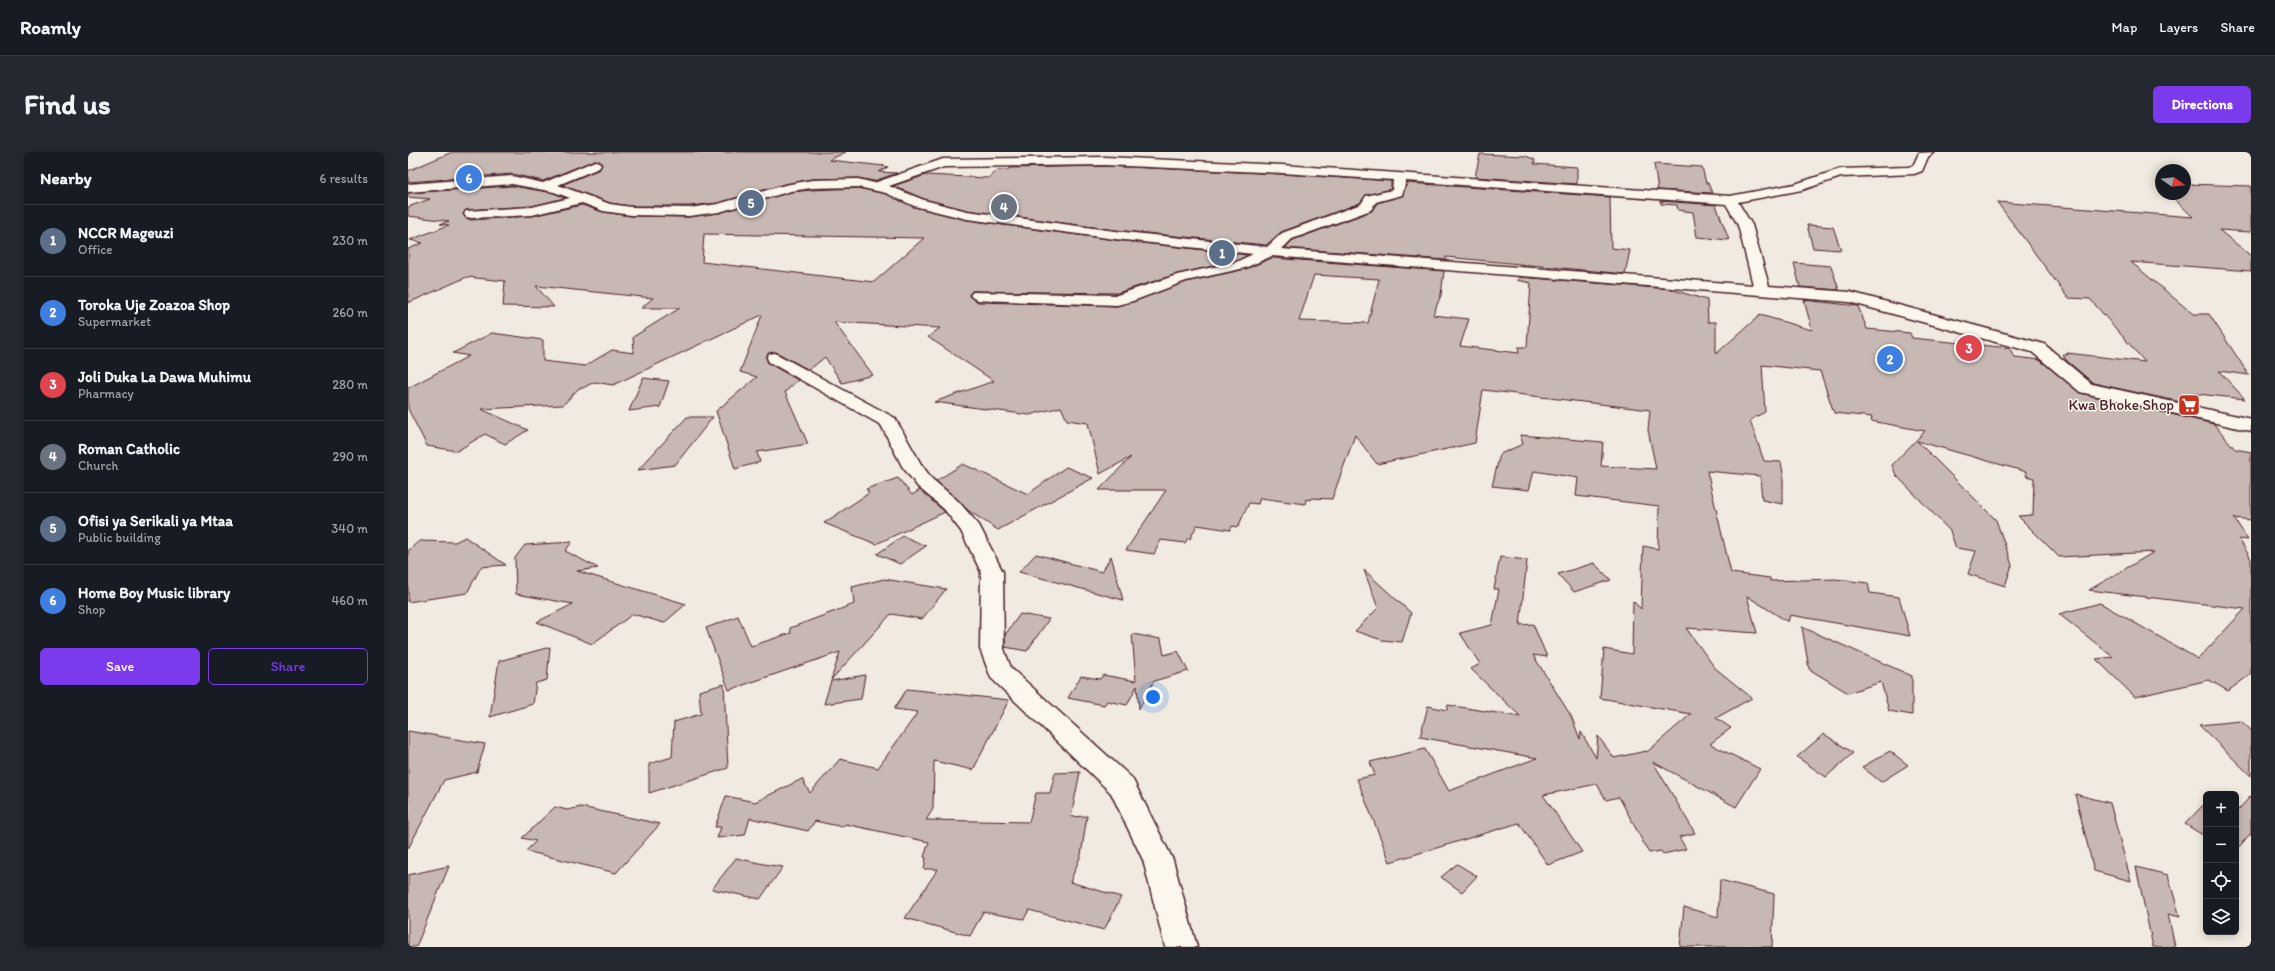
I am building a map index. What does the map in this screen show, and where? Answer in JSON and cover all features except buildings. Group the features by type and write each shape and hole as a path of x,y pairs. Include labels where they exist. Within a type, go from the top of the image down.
{"street":[{"path":"877,186 943,163 1055,166 1105,161 1400,177 1730,200 1798,187 1840,173 1910,171 1918,168 1923,155 1928,152"},
{"path":"1100,175 1105,161"},
{"path":"546,186 595,165"},
{"path":"978,295 1117,300 1139,295 1182,278 1240,265 1270,252 1287,236 1346,213 1362,209 1366,207 1371,199 1398,192 1400,177"},
{"path":"408,188 502,180 546,186 608,208 631,211 689,212 720,208 790,188 812,184 858,183 877,186 919,203 967,215 1115,235 1270,252 1850,297 2038,348 2086,388 2151,404 2251,425"},
{"path":"471,214 532,211 582,199"},
{"path":"1730,200 1745,225 1762,289"},
{"path":"775,358 888,422 912,466 925,483 951,505 971,530 992,572 992,649 1000,672 1063,734 1122,786 1158,860 1181,947"}],"place":[{"name":"Home Boy Music library","path":"469,178"},
{"name":"Ofisi ya Serikali ya Mtaa","path":"751,203"},
{"name":"Roman Catholic","path":"1004,207"},
{"name":"NCCR Mageuzi","path":"1222,253"},
{"name":"Joli Duka La Dawa Muhimu","path":"1969,348"},
{"name":"Toroka Uje Zoazoa Shop","path":"1890,359"},
{"name":"Kwa Bhoke Shop","path":"2189,405"}]}
